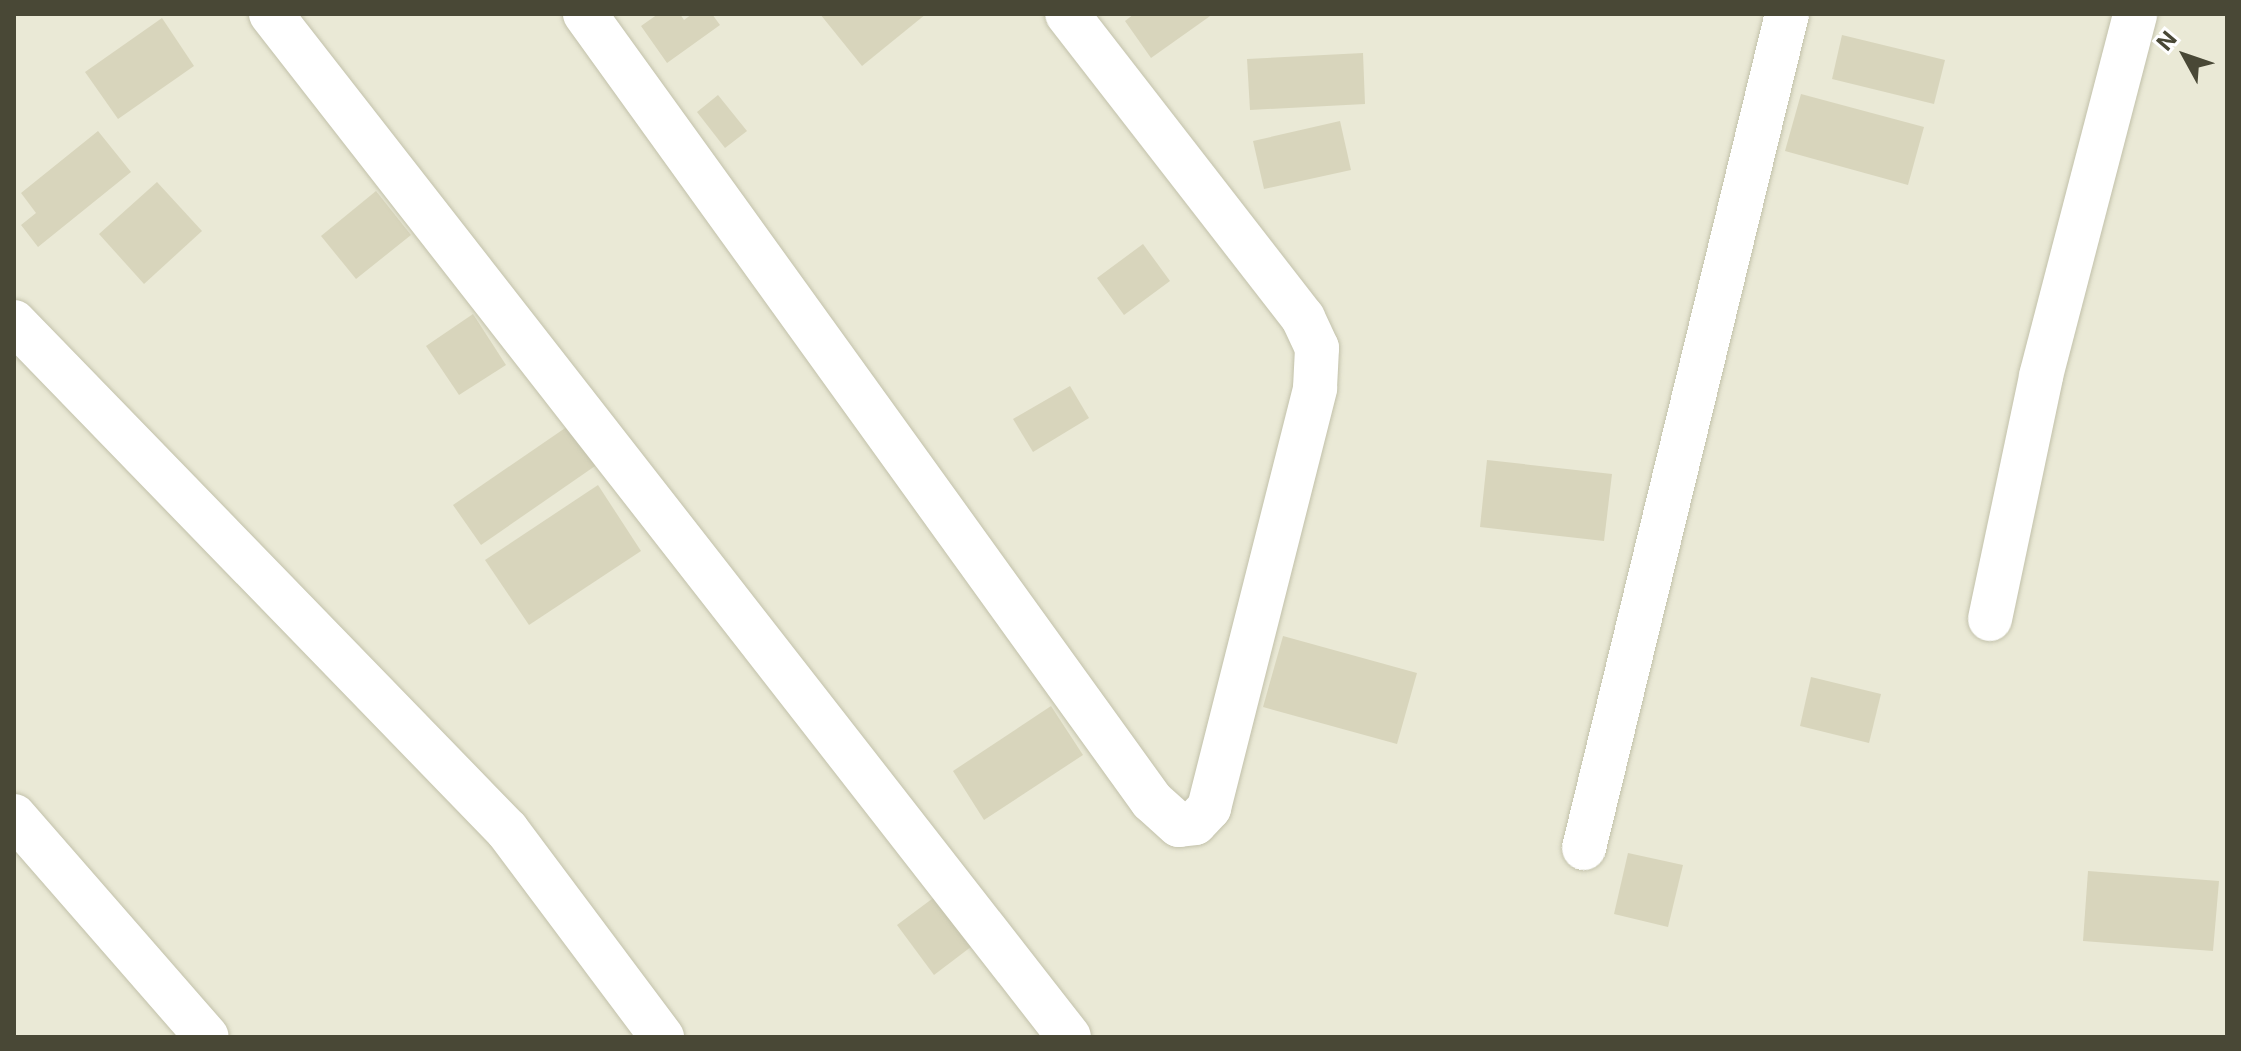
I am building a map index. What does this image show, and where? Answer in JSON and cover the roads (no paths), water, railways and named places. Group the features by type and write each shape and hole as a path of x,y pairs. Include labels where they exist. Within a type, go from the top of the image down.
{"street":[{"path":"271,14 1069,1037"},
{"path":"585,14 1152,801 1179,825 1195,823 1209,808 1315,388 1317,348 1303,318 1067,14"},
{"path":"1584,848 1787,14"},
{"path":"1990,619 2041,376 2135,14"},
{"path":"14,322 507,830 662,1037"},
{"path":"14,816 207,1037"}]}
